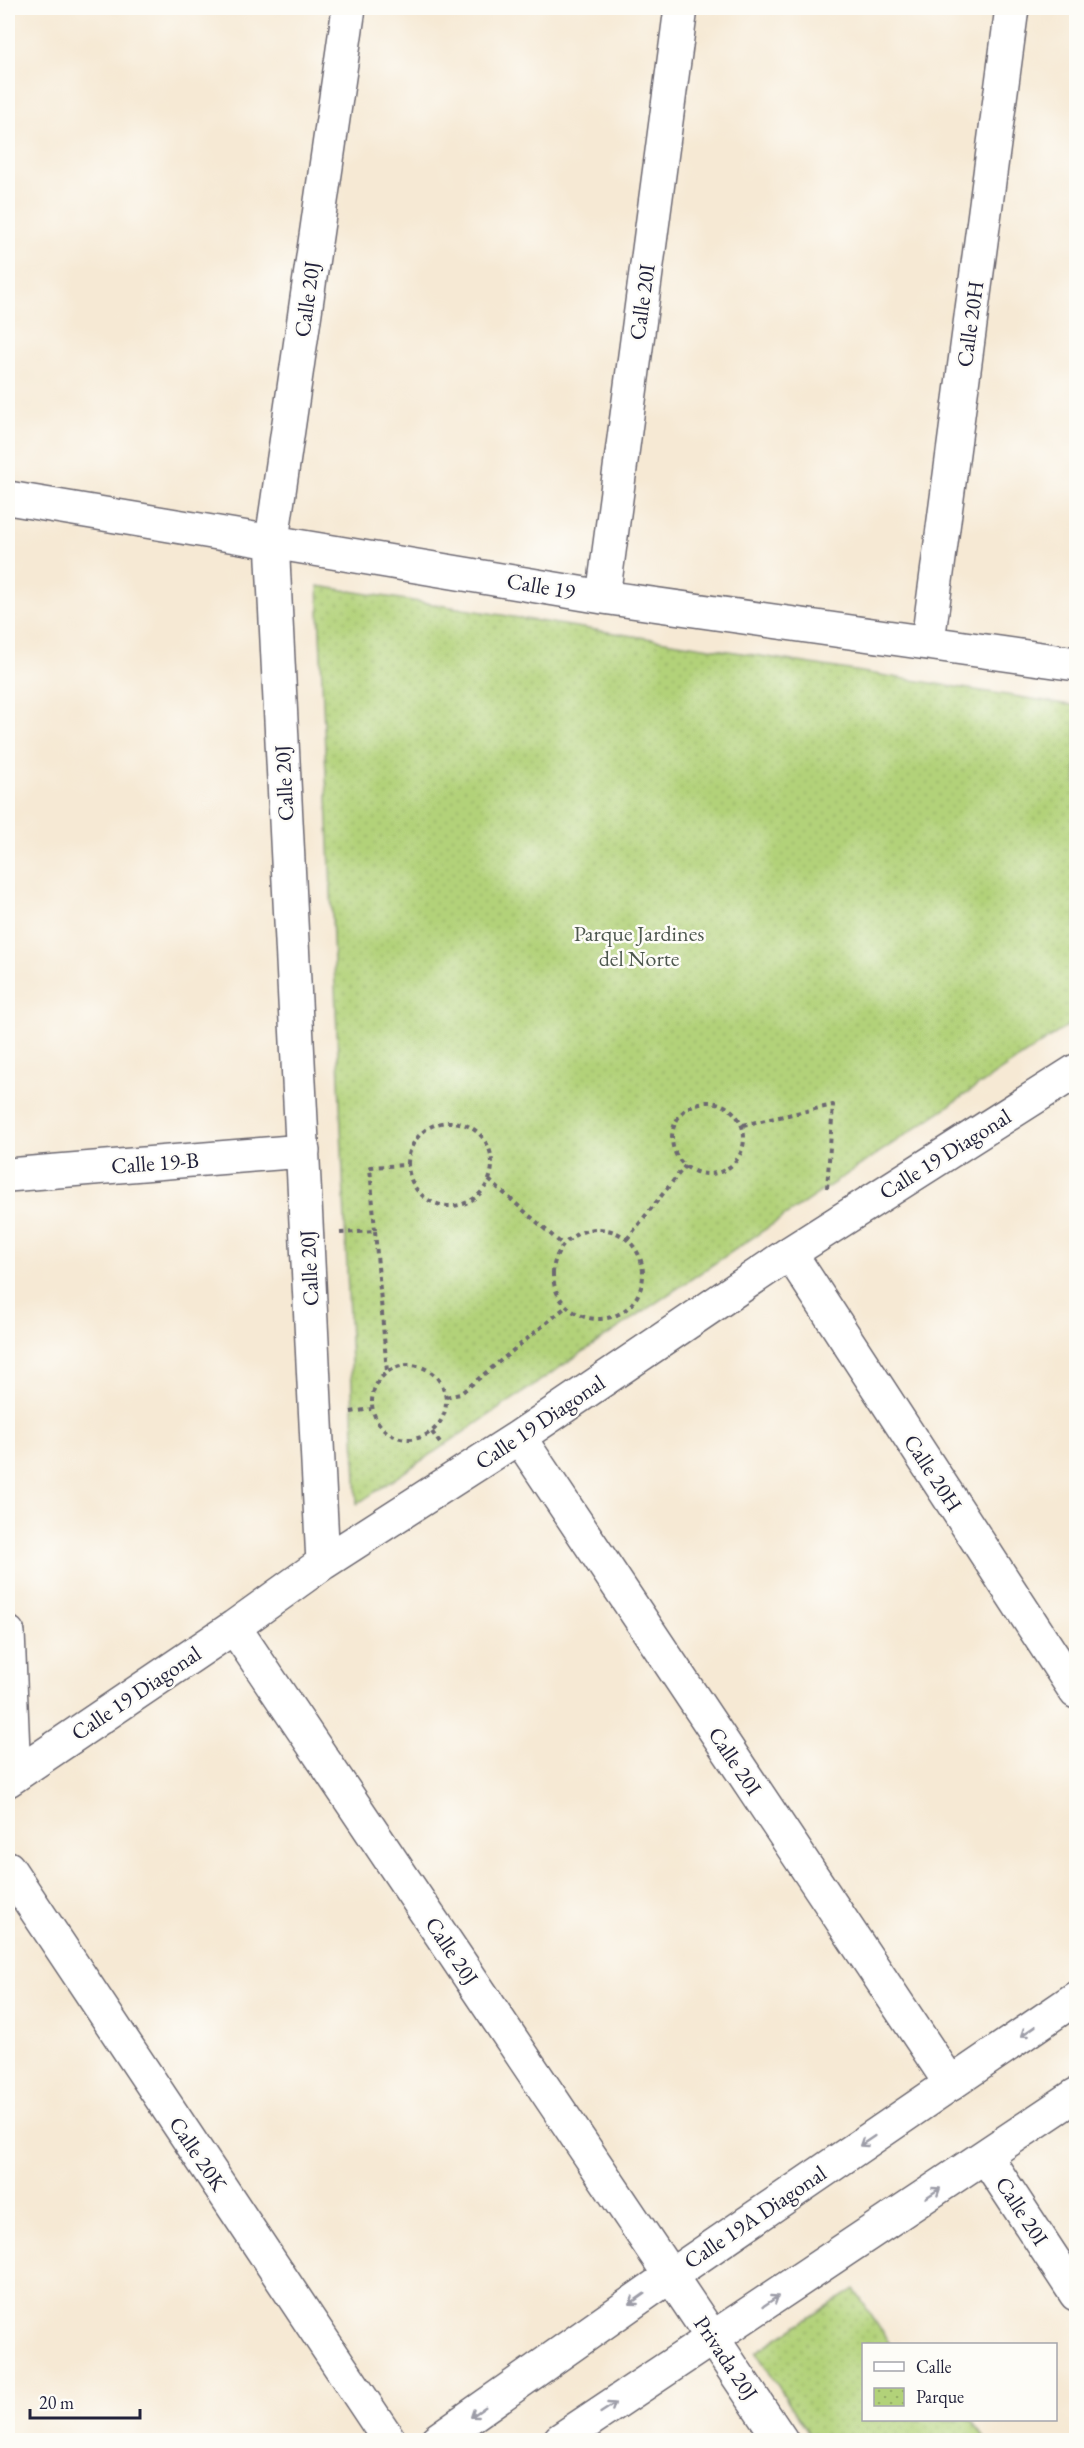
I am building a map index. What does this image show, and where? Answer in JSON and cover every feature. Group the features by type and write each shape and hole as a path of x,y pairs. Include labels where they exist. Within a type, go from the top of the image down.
{"street":[{"name":"Calle 20J","path":"323,1563 272,540 349,8"},
{"name":"Calle 20I","path":"603,597 681,8"},
{"name":"Calle 20H","path":"928,641 1012,8"},
{"name":"Calle 19","path":"8,498 272,540 603,597 928,641 1077,664"},
{"name":"Calle 19 Diagonal","path":"11,1778 234,1627 323,1563 519,1437 790,1253 1072,1083"},
{"name":"Calle 19-B","path":"8,1174 303,1151"},
{"name":"Calle 20H","path":"790,1253 1077,1692"},
{"name":"Calle 20I","path":"519,1437 951,2084"},
{"name":"Calle 20J","path":"234,1627 670,2276"},
{"path":"8,1633 11,1778"},
{"name":"Calle 20K","path":"8,1868 389,2440"},
{"name":"Calle 19A Diagonal","path":"437,2440 670,2276 1077,1998"},
{"path":"560,2440 1077,2096"},
{"name":"Calle 20I","path":"986,2157 1077,2294"},
{"name":"Privada 20J","path":"670,2276 781,2440"}],"path":[{"path":"703,1101 727,1106 742,1125 743,1149 729,1168 707,1174 695,1172 685,1166 672,1146 671,1134 678,1117 691,1105 703,1101"},
{"path":"742,1125 833,1105 824,1231"},
{"path":"438,1124 464,1125 484,1140 490,1152 492,1166 489,1180 482,1193 457,1206 443,1206 429,1201 418,1192 411,1179 408,1165 410,1151 426,1130 438,1124"},
{"path":"387,1372 370,1167 408,1165"},
{"path":"627,1239 685,1166"},
{"path":"489,1180 563,1245"},
{"path":"601,1228 627,1239 636,1250 642,1263 643,1278 630,1306 617,1315 602,1319 586,1318 567,1306 554,1287 553,1271 556,1257 563,1245 573,1235 601,1228"},
{"path":"307,1235 375,1231"},
{"path":"446,1397 460,1394 567,1306"},
{"path":"402,1365 426,1369 442,1385 446,1397 441,1422 432,1432 409,1440 395,1438 384,1431 376,1421 371,1409 375,1386 387,1372 402,1365"}],"green space":[{"name":"Parque Jardines del Norte","path":"318,586 1076,706 1076,1020 357,1504"},
{"path":"854,2289 889,2343 862,2343 862,2421 973,2421 986,2440 813,2440 756,2352"}]}
